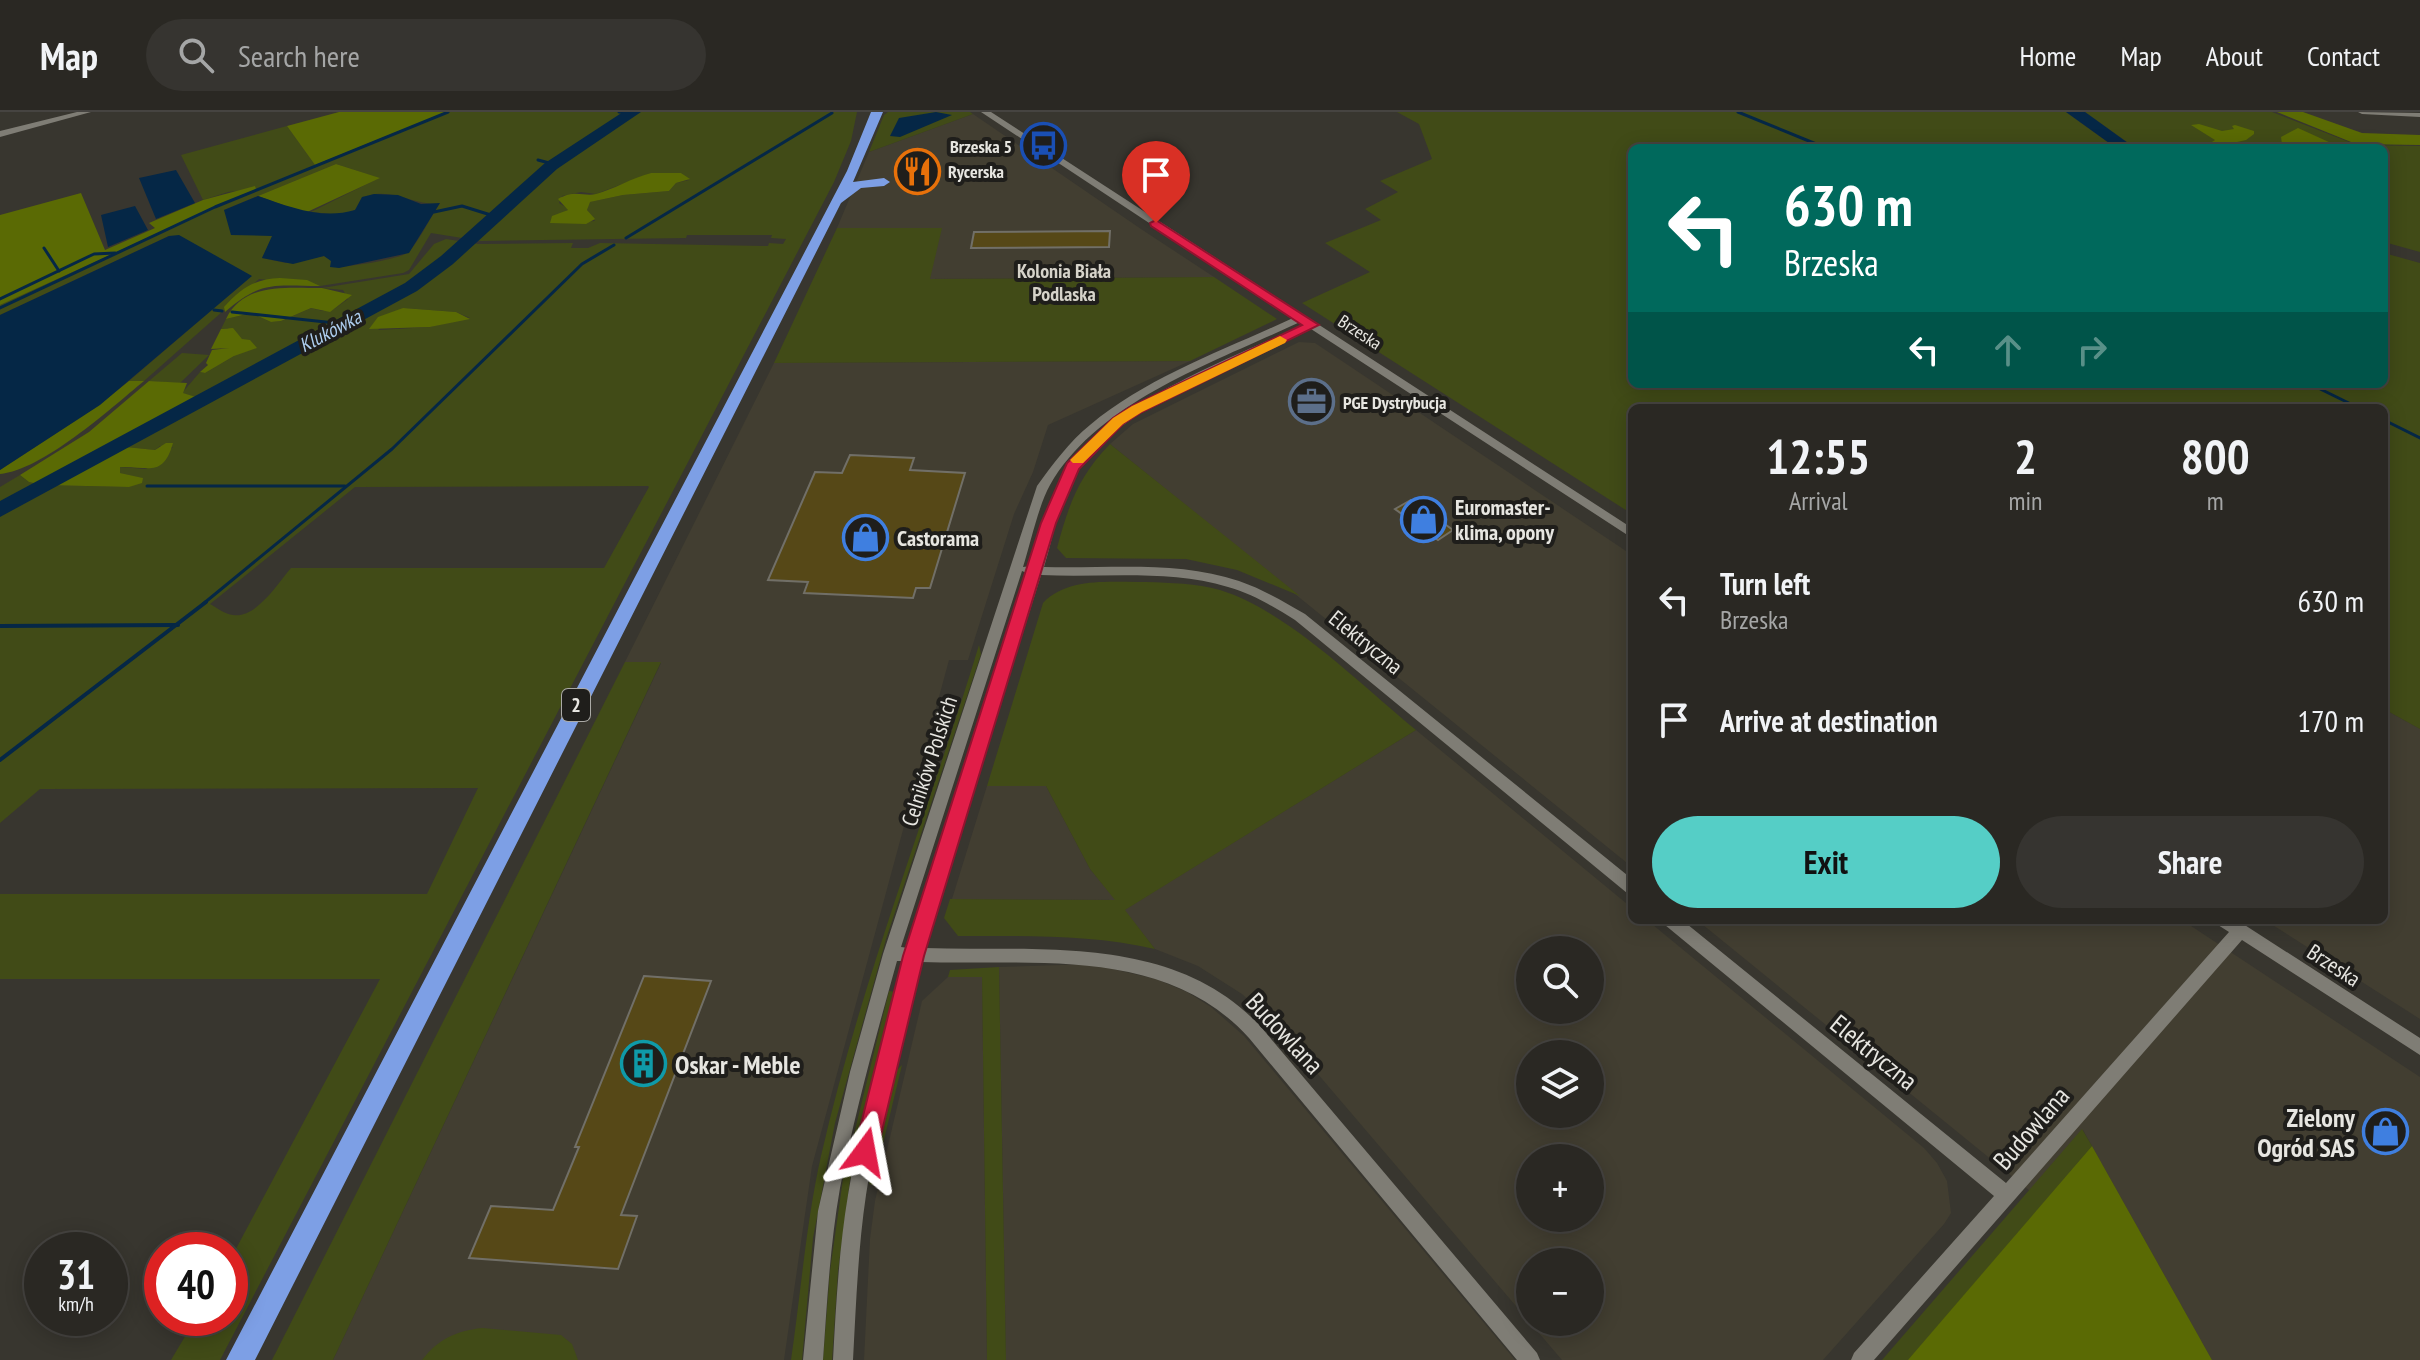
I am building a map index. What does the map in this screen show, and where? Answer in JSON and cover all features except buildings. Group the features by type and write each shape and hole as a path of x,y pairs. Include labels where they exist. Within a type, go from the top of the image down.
{"highway":[{"name":"2","path":"240,1360 842,187 856,146 861,112"},
{"name":"2","path":"842,187 853,171 877,112"},
{"path":"834,203 852,186 884,182"}],"street":[{"path":"0,134 87,112"},
{"name":"Brzeska","path":"985,112 1628,531"},
{"path":"2362,112 2420,115"},
{"name":"Celników Polskich","path":"813,1360 821,1261 836,1167 891,954 1043,486 1073,443 1113,418 1178,389 1306,322"},
{"name":"Celników Polskich","path":"843,1360 847,1287 858,1193 914,956 1049,523 1072,467 1113,418"},
{"name":"Elektryczna","path":"1014,569 1182,572 1239,584 1266,595 1300,617 1628,885"},
{"name":"Elektryczna","path":"1676,924 2007,1195"},
{"name":"Brzeska","path":"2230,924 2420,1047"},
{"name":"Budowlana","path":"1861,1360 2240,931"},
{"name":"Budowlana","path":"891,954 1096,957 1141,965 1191,984 1216,999 1242,1019 1277,1059 1530,1360"}],"shaded area":[{"path":"973,114 1214,277 929,279 941,228 837,228 869,152"},
{"path":"1299,342 1315,343 1628,552 1628,864 1110,444 1133,424"},
{"path":"1190,361 1048,425 1033,472 1014,514 968,660 949,660 812,1166 784,1360 333,1360 661,663 625,662 774,363"},
{"path":"2388,711 2420,729 2420,1019 2271,924 2388,924"},
{"path":"1416,730 1628,905 1628,924 1652,924 1924,1148 1947,1181 1951,1213 1823,1360 1562,1360 1542,1336 1604,1336 1604,1248 1516,1248 1516,1306 1276,1025 1242,994 1198,966 1155,949 1124,910"},
{"path":"987,786 1046,786 1090,869 1116,900 952,899"},
{"path":"1702,924 2188,924 2420,1077 2420,1360 2212,1360 2083,1130 2030,1191"},
{"path":"1091,964 1156,979 1187,992 1211,1007 1244,1036 1515,1360 1006,1360 999,967"},
{"path":"982,976 987,1360 864,1360 875,1201 922,1001 948,977"}],"green space":[{"path":"339,112 446,112 315,165 287,126"},
{"path":"446,112 857,112 851,141 834,182 248,1306 248,1232 245,1232 380,979 0,979 0,894 427,894 478,788 40,789 0,823 0,487 20,475 29,482 42,485 129,487 142,478 119,473 120,467 146,469 173,447 160,446 155,450 114,446 191,405 198,398 182,393 200,372 205,373 234,356 242,339 228,328 221,329 226,319 251,313 271,322 311,308 323,311 334,309 348,299 343,290 322,288 409,274 434,244 446,239 478,244 573,243 571,248 588,248 600,243 768,246 769,243 783,244 786,239 771,238 772,235 687,235 686,238 481,241 431,233 409,270 403,273 320,286 259,279 144,381 129,381 251,276 169,236 0,315 0,305 256,189 228,192 203,200 181,155 287,126 315,165","holes":["336,164 379,178 311,212 351,212 369,196 376,194 439,204 411,250 382,261 338,267 331,267 332,261 324,256 286,263 262,258 273,236 258,234 224,210","651,173 681,173 689,180 676,183 669,191 589,202 587,210 595,221 560,223 563,213 569,209 559,203 562,196 581,192 596,194","403,308 456,312 470,318 430,327 378,330","648,486 649,487 604,568 291,568 266,599 242,615 224,612 210,604 355,487"]},
{"path":"888,112 970,112 973,114 869,152"},
{"path":"1397,112 2066,112 2110,144 1628,144 1628,388 2388,388 2388,254 2420,263 2420,729 2388,711 2388,404 1628,404 1628,511 1302,303 1370,272 1325,243 1381,220 1365,209 1398,192 1380,181 1432,159 1419,124"},
{"path":"2085,112 2272,112 2354,144 2129,144"},
{"path":"2277,112 2303,112 2362,133 2420,135 2420,145 2356,144"},
{"path":"2199,124 2222,131 2234,129 2232,126 2235,125 2254,131 2254,134 2246,140 2216,144 2212,142 2215,140 2191,125"},
{"path":"2298,128 2333,144 2282,144 2281,137"},
{"path":"2388,145 2420,146 2420,252 2388,243"},
{"path":"336,164 380,178 305,213 258,196"},
{"path":"651,173 681,173 690,179 676,183 669,191 590,202 587,210 595,219 586,224 550,223 552,216 568,210 558,199 569,194 596,194"},
{"path":"255,186 256,189 0,305 0,215 81,193 105,250 155,228 149,223 203,200"},
{"path":"837,228 942,228 930,279 1214,277 1277,319 1190,361 774,363"},
{"path":"280,278 307,280 320,286 269,287 249,294 225,312 224,307 249,286"},
{"path":"281,288 322,288 352,295 330,312 311,308 271,322 251,313 226,319 234,307 255,293"},
{"path":"403,308 456,312 470,319 430,327 369,329 378,317"},
{"path":"233,328 242,339 250,340 257,348 234,356 205,373 200,372 208,365 206,363 212,350 229,348 211,349 221,329"},
{"path":"182,353 209,355 180,383 149,381"},
{"path":"129,381 144,381 55,450 36,462 0,474 0,470 99,405"},
{"path":"149,381 187,383 183,393 199,398 116,446 155,450 166,443 173,443 165,461 159,466 120,467 120,473 143,478 142,483 129,487 42,485 29,482 20,475 89,432"},
{"path":"1110,444 1300,596 1237,570 1186,559 1066,558 1057,548 1071,504 1082,480"},
{"path":"1146,582 1220,590 1272,614 1323,651 1416,730 1125,910 1155,949 1082,938 958,936 944,918 950,899 1115,900 1090,869 1046,786 987,786 1043,603 1053,594 1078,585"},
{"path":"979,645 981,654 886,939 835,1123 813,1238 802,1360 791,1360 811,1207 837,1091 875,962"},
{"path":"625,662 661,662 333,1360 272,1360"},
{"path":"999,967 1006,1360 987,1360 982,977 948,977 950,970"},
{"path":"889,991 896,992 850,1180 838,1271 832,1360 823,1360 830,1271 843,1179"},
{"path":"902,1065 873,1185 869,1184 894,1073"},
{"path":"2082,1129 2092,1146 1909,1360 1882,1360"},
{"path":"2092,1146 2212,1360 1908,1360"},
{"path":"482,1328 561,1335 572,1344 578,1360 422,1360 448,1337"},
{"path":"185,1336 233,1336 220,1360 171,1360"}],"water":[{"path":"936,112 952,115 900,137 890,136 899,118"},
{"path":"2066,112 2085,112 2129,144 2110,144"},
{"path":"176,170 195,203 156,219 139,178"},
{"path":"398,195 421,204 440,203 409,253 339,268 330,267 331,261 324,256 293,264 262,258 272,236 231,235 224,210 258,196 306,211 343,213 355,210 362,197"},
{"path":"135,206 148,230 108,247 101,215"},
{"path":"179,235 252,276 100,405 0,470 0,315 169,236"}],"waterway":[{"path":"0,308 215,207 448,112"},
{"name":"Klukówka","path":"619,112 631,113"},
{"name":"Klukówka","path":"0,510 411,287 447,260 551,166 633,112"},
{"path":"1738,112 1816,144"},
{"path":"626,238 832,113"},
{"path":"538,160 553,164"},
{"path":"434,212 462,206 494,216"},
{"path":"203,604 392,449 582,264 614,245"},
{"path":"44,248 59,271"},
{"path":"59,271 94,254 115,253"},
{"path":"0,299 59,271"},
{"path":"214,310 222,311"},
{"path":"232,312 344,324"},
{"path":"2318,388 2351,404"},
{"path":"2388,422 2420,438"},
{"path":"147,486 345,486"},
{"path":"176,625 206,602"},
{"path":"0,626 176,625"},
{"path":"0,760 176,625"}],"slow traffic":[{"path":"1078,460 1118,421 1137,409 1280,340"}],"place":[{"name":"Brzeska 5","path":"1043,146"},
{"name":"Rycerska","path":"917,171"},
{"name":"PGE Dystrybucja","path":"1312,402"},
{"name":"Euromaster- klima, opony","path":"1424,520"},
{"name":"Castorama","path":"866,538"},
{"name":"Oskar - Meble","path":"644,1064"},
{"name":"Zielony Ogród SAS","path":"2386,1132"}],"district":[{"name":"Kolonia Biała Podlaska","path":"1064,282"}],"route":[{"path":"865,1152 914,956 1049,523 1072,467 1083,452 1118,421 1137,409 1312,325 1156,223"}]}
